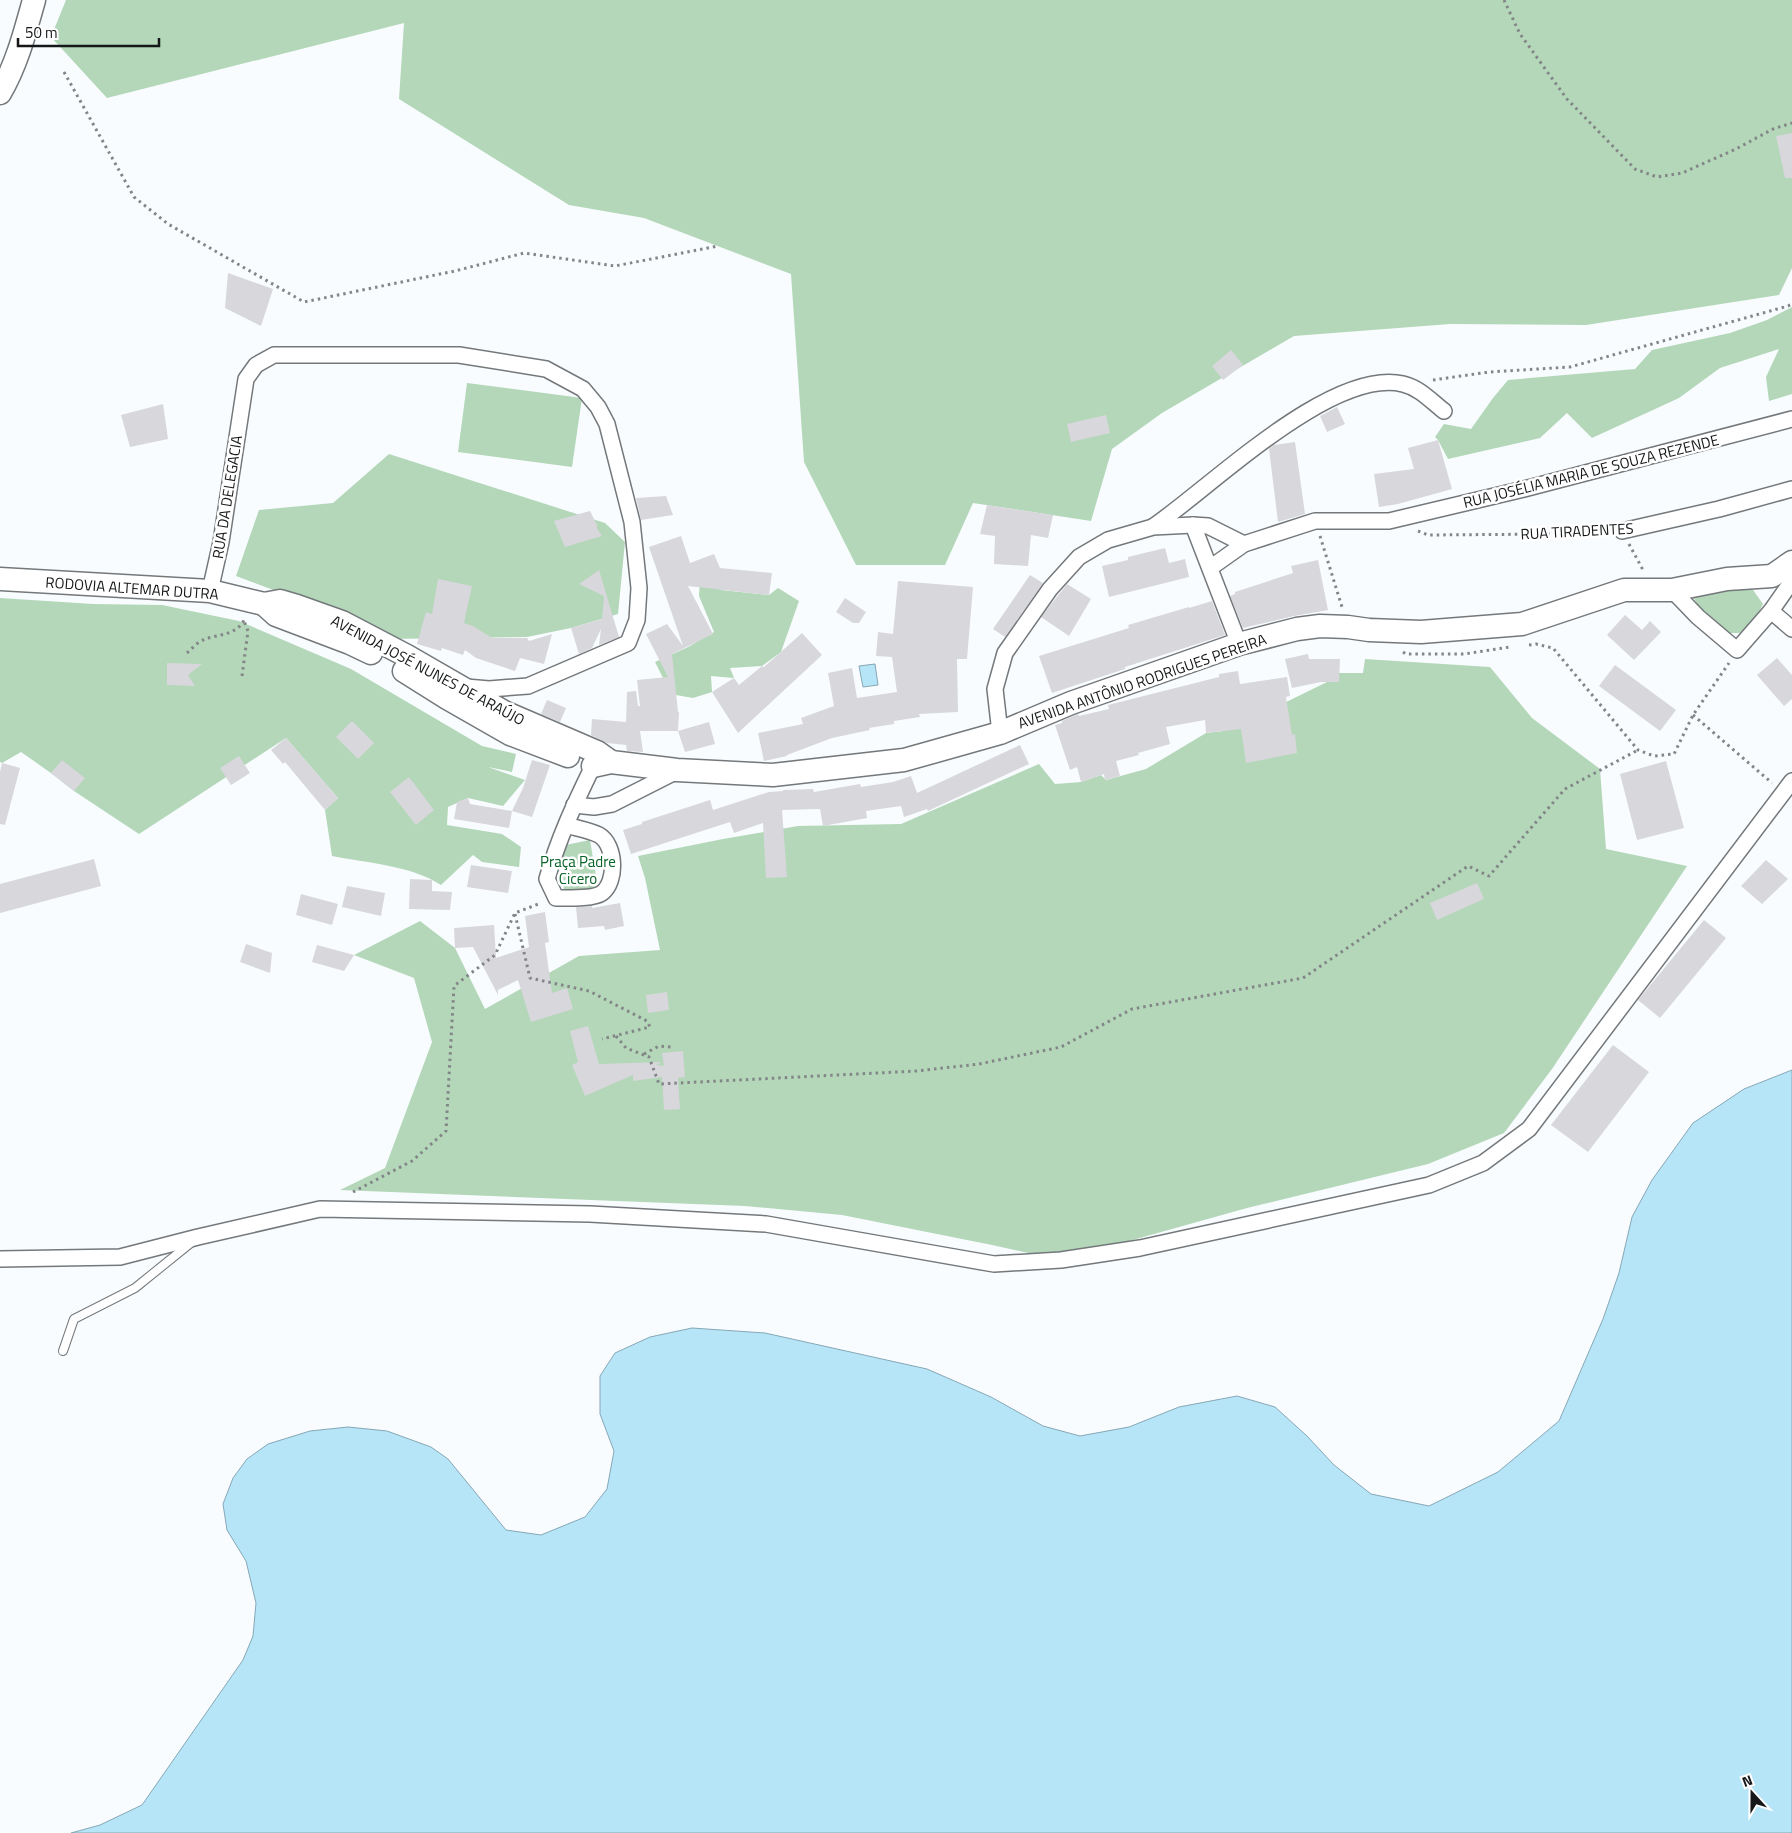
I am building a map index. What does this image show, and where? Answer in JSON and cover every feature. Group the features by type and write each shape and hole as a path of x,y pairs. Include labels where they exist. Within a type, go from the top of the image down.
{"street":[{"path":"0,93 21,46 34,0"},
{"name":"RUA DA DELEGACIA","path":"210,590 222,542 246,379 256,365 274,355 459,355 546,369 583,389 598,407 606,424 632,522 639,588 637,620 628,643 528,686 489,689 460,686"},
{"path":"1153,527 1276,431 1309,410 1357,388 1389,382 1404,384 1417,389 1444,411"},
{"name":"RUA JOSÉLIA MARIA DE SOUZA REZENDE","path":"1210,568 1244,544 1315,521 1389,521 1524,490 1792,419"},
{"name":"RUA TIRADENTES","path":"1622,531 1719,509 1792,489"},
{"path":"1193,525 1239,644"},
{"path":"1000,733 996,689 1005,653 1050,589 1079,557 1108,540 1153,527 1208,526 1244,544"},
{"path":"1672,590 1698,617 1737,650 1770,611 1782,579 1792,562"},
{"name":"RODOVIA ALTEMAR DUTRA","path":"0,579 210,590 253,608"},
{"name":"AVENIDA ANTÔNIO RODRIGUES PEREIRA","path":"600,760 677,770 773,775 904,760 1000,733 1071,703 1239,644 1297,629 1320,626 1348,626 1369,630 1421,632 1522,624 1624,590 1672,590 1727,579 1782,579"},
{"name":"AVENIDA JOSÉ NUNES DE ARAÚJO","path":"253,608 280,601 334,619 407,656 504,712 600,760"},
{"name":"AVENIDA JOSÉ NUNES DE ARAÚJO","path":"253,608 334,637 381,658 510,734 600,760"},
{"path":"1770,611 1792,629"},
{"path":"566,825 600,835 608,844 613,854 611,878 603,892 596,896 556,898 547,879 556,847 574,805 600,760"},
{"path":"574,805 594,807 612,804 677,770"},
{"path":"0,1259 120,1257 320,1209 590,1214 766,1224 994,1264 1061,1260 1140,1248 1429,1185 1483,1163 1529,1129 1788,786"}],"lane":[{"path":"63,1351 74,1318 135,1288 198,1237"}],"path":[{"path":"1504,0 1520,34 1567,100 1635,169 1657,177 1682,173 1736,149 1773,129 1792,123"},
{"path":"64,72 134,197 168,224 304,302 455,271 524,253 615,266 718,246"},
{"path":"1404,384 1489,372 1570,367 1792,304"},
{"path":"1315,521 1348,626"},
{"name":"RUA TIRADENTES","path":"1389,521 1428,535 1560,534 1622,531"},
{"path":"1622,531 1646,574"},
{"path":"187,653 201,641 228,634 242,624 253,608"},
{"path":"242,676 253,608"},
{"path":"1527,645 1536,644 1553,648 1638,750 1654,756 1674,754 1693,715 1737,650"},
{"path":"1399,650 1406,654 1464,654 1518,646"},
{"path":"1693,715 1788,786"},
{"path":"616,1036 626,1048 650,1056 659,1084 917,1071 978,1064 1061,1047 1132,1009 1303,978 1468,866 1489,876 1564,788 1638,750"},
{"path":"320,1209 412,1161 446,1131 454,986 495,955 515,913 556,898"},
{"path":"515,913 530,978 589,991 647,1021 650,1027 602,1039"},
{"path":"643,1054 659,1046 671,1047"}],"green space":[{"path":"66,0 1792,0 1792,268 1779,295 1586,325 1450,324 1294,336 1162,413 1112,449 1091,521 973,503 945,565 856,565 804,462 791,274 644,218 569,205 399,99 404,23 107,98 51,37"},
{"path":"1792,307 1792,394 1769,401 1766,377 1779,349 1720,368 1679,398 1592,438 1567,413 1540,438 1448,459 1435,437 1444,424 1471,429 1508,380 1635,369 1652,350 1730,333 1767,320"},
{"path":"467,383 582,398 572,467 458,452"},
{"path":"389,454 605,523 625,542 618,614 571,628 527,637 389,639 236,576 259,510 333,503"},
{"path":"721,571 721,590 769,595 778,588 799,601 781,652 762,666 730,668 734,678 711,676 712,692 693,698 676,695 663,678 655,662 688,647 714,632 699,596 700,579"},
{"path":"1748,583 1763,604 1752,625 1739,633 1729,633 1700,609 1692,595"},
{"path":"0,598 93,604 162,605 239,621 351,669 482,746 516,754 512,772 488,767 525,780 503,806 468,798 448,807 447,825 502,834 521,847 519,867 482,862 473,855 441,885 429,878 402,869 332,856 325,810 338,798 286,738 139,834 74,791 21,752 2,763 0,762"},
{"path":"1365,659 1490,667 1532,718 1600,769 1606,849 1687,866 1552,1069 1504,1133 1428,1164 1247,1208 1061,1260 842,1215 745,1206 340,1190 385,1168 432,1042 414,978 354,955 420,921 455,948 485,1009 579,956 660,950 645,878 638,856 798,826 901,824 1039,764 1055,784 1081,782 1101,775 1106,780 1146,769 1206,733 1223,731 1327,682 1339,682 1339,673 1363,673"},
{"name":"Praça Padre Cicero","path":"590,840 598,888 564,893 561,846"}],"water":[{"path":"875,664 878,685 863,687 859,666"},
{"path":"1792,1070 1792,1833 71,1833 100,1825 142,1805 243,1660 253,1636 256,1603 246,1561 227,1530 223,1504 233,1478 247,1459 268,1444 310,1431 348,1427 387,1431 431,1447 448,1459 506,1530 541,1535 585,1517 607,1489 614,1451 600,1414 600,1376 615,1353 650,1337 692,1328 765,1333 927,1369 991,1397 1043,1426 1080,1436 1129,1427 1179,1407 1237,1396 1275,1407 1307,1436 1334,1465 1371,1494 1429,1506 1498,1472 1559,1421 1603,1319 1619,1273 1632,1217 1652,1180 1693,1123 1744,1089"}],"building":[{"path":"1792,133 1792,178 1785,178 1776,136"},
{"path":"228,273 273,289 261,326 225,308"},
{"path":"1231,350 1243,365 1223,380 1212,366"},
{"path":"163,404 168,439 130,447 121,415"},
{"path":"1337,407 1345,424 1327,432 1320,416"},
{"path":"1106,415 1110,433 1071,442 1067,424"},
{"path":"1438,440 1452,489 1398,504 1379,507 1374,474 1414,469 1408,448"},
{"path":"1295,442 1305,514 1278,522 1269,449 1274,445"},
{"path":"666,496 673,515 641,520 636,498"},
{"path":"987,505 1053,515 1048,538 1031,535 1028,566 994,564 995,536 980,534"},
{"path":"590,511 598,527 596,527 602,536 565,547 554,521"},
{"path":"681,536 690,563 714,554 720,568 772,573 769,595 688,586 713,634 672,654 679,712 678,731 640,731 643,752 627,751 626,745 607,743 591,735 592,719 626,722 627,692 636,691 638,706 640,706 637,680 668,677 646,634 667,624 683,646 649,547"},
{"path":"1165,548 1169,563 1185,559 1189,577 1109,597 1102,566 1128,560 1128,557"},
{"path":"1318,560 1328,610 1243,628 1230,596 1235,594 1235,592 1293,573 1291,566"},
{"path":"599,570 619,637 599,645 601,629 592,648 579,654 571,628 602,619 604,596 579,584"},
{"path":"1030,575 1043,583 1005,637 993,629"},
{"path":"438,579 472,586 464,623 473,626 492,638 527,638 529,641 552,634 544,664 520,658 515,671 476,658 465,650 463,655 442,648 441,651 417,644 426,612 432,614"},
{"path":"898,581 973,587 967,659 957,659 958,712 919,714 920,717 894,721 894,724 869,728 870,730 832,738 787,756 764,761 758,733 803,724 801,718 834,706 828,673 852,668 857,698 897,692 892,657 876,656 878,632 893,634"},
{"path":"1067,584 1091,599 1069,636 1041,617"},
{"path":"845,598 866,612 859,623 853,623 836,612"},
{"path":"1212,601 1225,635 1052,693 1039,656 1129,628 1128,625"},
{"path":"1625,615 1642,630 1650,621 1661,632 1634,660 1607,635"},
{"path":"802,633 822,655 738,733 712,692 734,678 739,685 762,666 764,667"},
{"path":"1308,654 1309,659 1340,659 1339,682 1321,682 1292,688 1285,659"},
{"path":"1777,658 1792,675 1792,699 1784,706 1757,675"},
{"path":"167,663 202,664 188,675 195,686 167,685"},
{"path":"1615,665 1676,710 1660,731 1599,686"},
{"path":"1238,671 1240,684 1287,677 1290,696 1286,697 1292,735 1295,734 1297,753 1246,763 1241,729 1206,733 1205,720 1166,727 1170,744 1116,761 1120,776 1105,780 1104,774 1081,782 1077,767 1070,770 1055,725 1078,714 1079,716 1109,709 1108,705 1219,677 1219,674"},
{"path":"547,700 566,708 560,722 541,714"},
{"path":"352,721 374,743 358,759 336,737"},
{"path":"709,722 715,744 685,752 678,731"},
{"path":"286,738 338,798 325,810 285,762 283,764 271,750"},
{"path":"1020,745 1029,764 928,811 927,809 904,817 901,806 866,811 867,818 823,826 820,809 782,810 787,877 766,878 763,823 734,833 730,822 631,854 623,830 710,800 713,810 769,792 783,790 813,789 814,792 860,784 861,787 893,782 911,776 917,793"},
{"path":"239,756 250,773 231,785 220,768"},
{"path":"62,760 85,778 74,791 51,773"},
{"path":"532,760 550,765 532,817 512,811 523,788"},
{"path":"1666,761 1684,828 1637,840 1620,774"},
{"path":"2,763 20,768 5,825 0,824 0,772"},
{"path":"409,777 434,810 416,825 390,792"},
{"path":"468,798 470,804 512,811 509,828 454,819 457,802"},
{"path":"94,859 101,886 0,913 0,884"},
{"path":"1766,860 1788,879 1762,904 1741,886"},
{"path":"471,865 512,871 508,893 467,887"},
{"path":"410,879 432,880 432,891 452,892 450,910 409,909"},
{"path":"1477,883 1484,899 1437,920 1430,903"},
{"path":"347,886 385,893 381,916 342,907"},
{"path":"301,894 338,904 332,925 296,915"},
{"path":"620,903 624,926 605,930 604,926 578,928 576,907 592,906 592,908"},
{"path":"545,912 549,942 545,943 552,993 567,988 573,1009 531,1022 518,980 498,990 498,995 473,947 455,948 454,928 494,925 496,958 529,947 525,916"},
{"path":"1704,920 1726,938 1660,1018 1638,1000"},
{"path":"246,944 272,953 270,973 240,962"},
{"path":"317,945 354,955 344,971 312,962"},
{"path":"667,992 669,1010 648,1013 646,995"},
{"path":"588,1026 599,1064 662,1062 656,1065 664,1066 662,1053 683,1051 685,1077 678,1078 680,1109 664,1110 662,1077 633,1081 633,1075 585,1096 572,1065 578,1062 570,1031"},
{"path":"1613,1045 1649,1072 1588,1152 1551,1125"}]}
